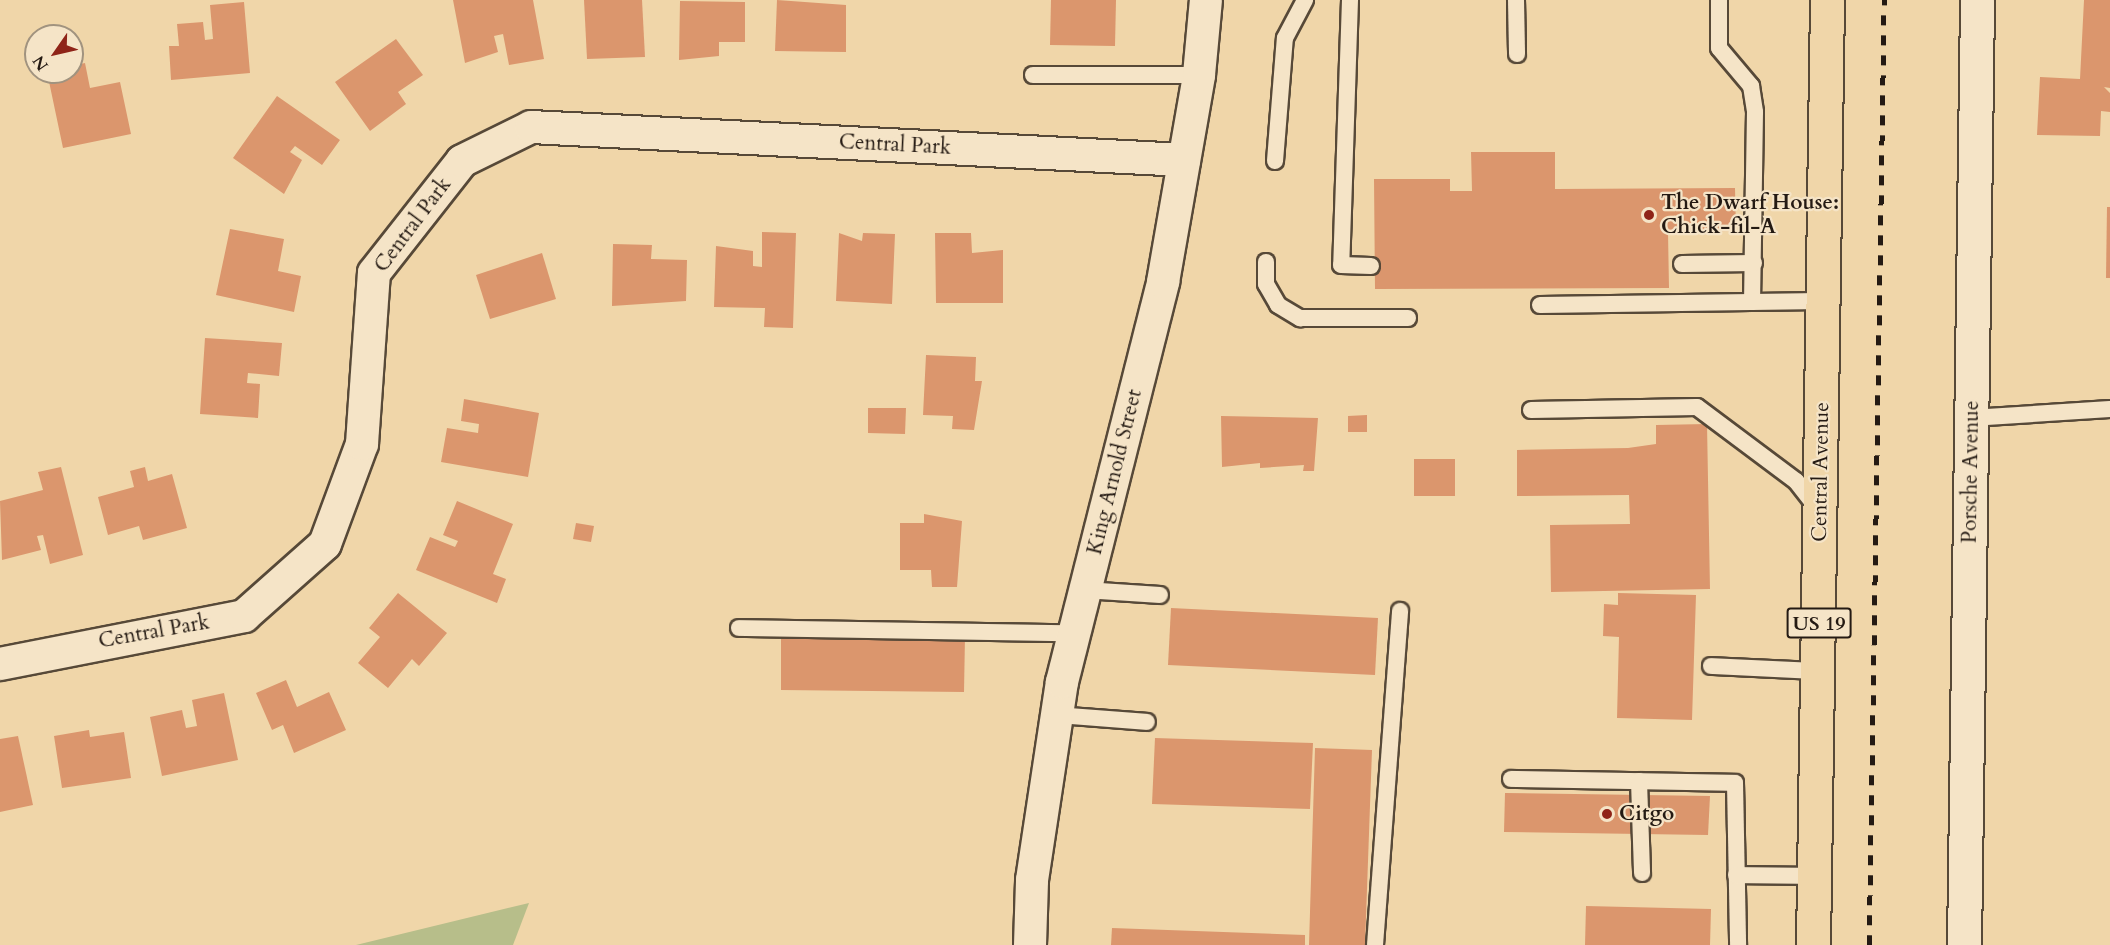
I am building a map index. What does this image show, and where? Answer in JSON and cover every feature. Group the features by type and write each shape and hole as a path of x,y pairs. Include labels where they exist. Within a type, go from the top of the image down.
{"main road":[{"name":"Central Avenue","path":"1813,945 1827,0"}],"street":[{"name":"King Arnold Street","path":"1029,945 1032,880 1057,715 1074,633 1163,282 1199,75 1206,0"},
{"name":"Porsche Avenue","path":"1964,945 1977,0"},
{"name":"Central Park","path":"0,664 244,616 325,544 362,444 374,273 462,161 531,127 1184,160"}],"lane":[{"path":"1275,161 1285,38 1305,0"},
{"path":"1350,0 1341,265 1371,266"},
{"path":"1516,0 1517,54"},
{"path":"1719,0 1719,48 1751,86 1755,112 1752,302"},
{"path":"1034,75 1199,75"},
{"path":"1266,262 1266,284 1278,304 1300,318 1408,318"},
{"path":"1682,264 1754,263"},
{"path":"1540,305 1822,301"},
{"path":"1531,410 1697,406 1796,481 1820,512"},
{"path":"1971,418 2110,409"},
{"path":"1085,590 1160,595"},
{"path":"1375,945 1388,742 1400,611"},
{"path":"738,628 1074,633"},
{"path":"1711,666 1818,671"},
{"path":"1057,715 1148,722"},
{"path":"1511,779 1735,783 1737,945"},
{"path":"1639,781 1642,873"},
{"path":"1736,874 1815,876"}],"green space":[{"path":"529,903 513,945 356,945"}],"building":[{"path":"453,0 533,0 544,59 509,65 503,34 494,36 498,52 465,63"},
{"path":"584,0 642,0 645,57 587,59"},
{"path":"777,0 846,5 846,52 775,51"},
{"path":"1051,0 1116,0 1115,46 1050,45"},
{"path":"2084,0 2110,0 2110,88 2104,87 2110,93 2110,112 2101,111 2100,136 2037,135 2040,77 2080,79"},
{"path":"680,1 745,2 745,42 719,42 719,56 679,60"},
{"path":"244,2 250,73 171,80 169,46 179,46 177,24 203,22 205,40 213,39 210,5"},
{"path":"396,39 423,75 398,92 406,104 370,131 335,82"},
{"path":"84,63 90,88 120,82 131,134 63,148 50,84 84,84"},
{"path":"277,96 340,140 322,165 295,146 290,152 302,160 284,194 233,158"},
{"path":"1471,152 1555,152 1555,189 1735,188 1736,231 1668,232 1669,288 1375,289 1374,179 1450,179 1450,191 1472,191"},
{"path":"2107,207 2110,207 2110,278 2106,278"},
{"path":"230,229 284,239 278,271 301,276 294,312 216,295"},
{"path":"762,232 796,233 793,328 764,327 765,308 714,307 716,246 753,251 753,266 762,267"},
{"path":"839,233 862,241 863,233 895,234 892,304 836,301"},
{"path":"935,233 971,233 972,253 1003,250 1003,303 936,303"},
{"path":"613,244 652,245 651,259 687,260 686,301 612,306"},
{"path":"542,253 556,299 490,319 476,275"},
{"path":"205,338 282,343 279,376 248,373 247,383 260,384 258,418 200,414"},
{"path":"926,355 976,357 975,381 982,381 974,430 952,429 953,416 923,415"},
{"path":"464,399 539,413 528,477 441,462 447,428 478,433 479,424 461,421"},
{"path":"868,408 906,408 905,434 868,433"},
{"path":"1367,415 1367,432 1348,432 1348,416"},
{"path":"1221,416 1318,418 1314,471 1303,471 1304,465 1260,468 1260,463 1222,467"},
{"path":"1707,424 1710,589 1551,592 1550,525 1630,524 1629,495 1517,496 1517,450 1628,448 1656,444 1656,425"},
{"path":"1414,459 1455,459 1455,496 1414,496"},
{"path":"61,467 83,555 50,564 43,535 37,536 41,550 2,560 0,501 43,490 38,472"},
{"path":"145,467 148,481 172,474 187,528 143,540 139,526 108,535 98,497 134,487 130,471"},
{"path":"457,501 513,524 493,574 506,579 497,603 416,570 430,537 455,547 458,541 443,535"},
{"path":"924,514 962,521 957,587 932,587 931,570 900,570 900,523 924,523"},
{"path":"576,523 594,526 591,542 573,539"},
{"path":"398,593 447,633 419,666 412,659 388,688 358,663 380,637 369,628"},
{"path":"1618,593 1696,595 1692,720 1617,718 1619,637 1603,636 1604,604 1618,605"},
{"path":"1171,608 1378,618 1375,675 1168,665"},
{"path":"781,635 965,636 964,692 781,690"},
{"path":"286,680 297,707 329,692 346,730 294,753 283,725 272,730 256,693"},
{"path":"224,693 238,760 162,776 150,717 182,710 186,728 197,726 192,700"},
{"path":"89,730 90,737 124,732 131,778 62,788 54,736"},
{"path":"18,736 33,805 0,812 0,739"},
{"path":"1155,738 1313,743 1310,809 1152,804"},
{"path":"1315,748 1372,750 1365,945 1309,945"},
{"name":"Citgo","path":"1505,793 1710,796 1708,835 1504,832"},
{"path":"1586,906 1711,909 1710,945 1585,945"},
{"path":"1112,928 1305,935 1305,945 1111,945"}],"railway":[{"path":"1869,945 1884,0"}],"place":[{"name":"The Dwarf House: Chick-fil-A","path":"1649,215"},
{"name":"Citgo","path":"1607,814"}]}
